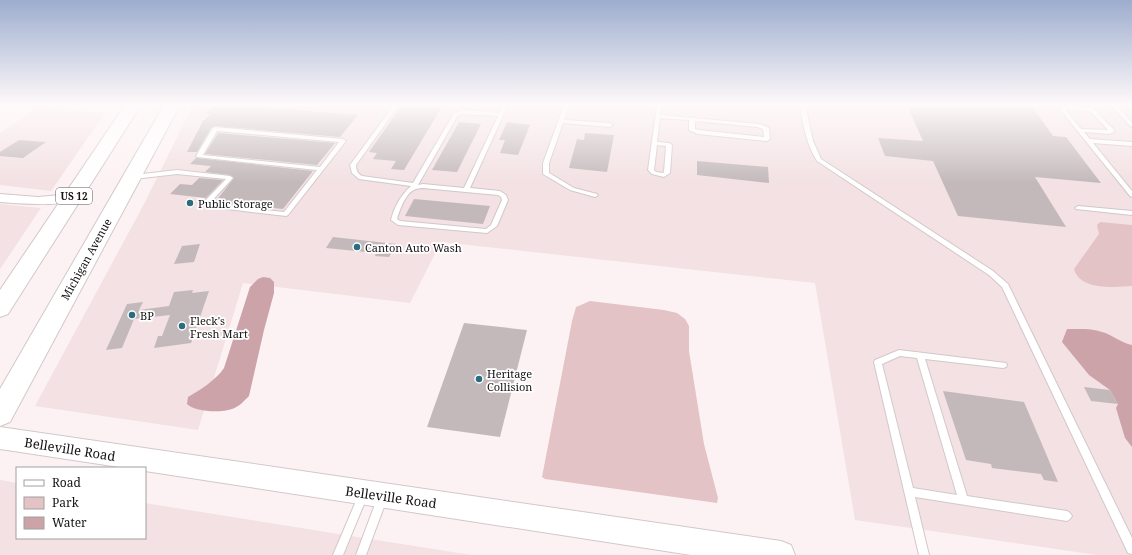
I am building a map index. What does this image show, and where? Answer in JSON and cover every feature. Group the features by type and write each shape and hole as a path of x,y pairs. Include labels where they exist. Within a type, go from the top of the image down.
{"main road":[{"name":"US 12","path":"0,308 116,131"},
{"name":"Michigan Avenue","path":"0,414 132,177 147,131"},
{"name":"Belleville Road","path":"0,438 782,555"}],"street":[{"path":"0,198 38,201 72,198"}],"lane":[{"path":"214,131 199,156 321,168"},
{"path":"132,177 177,172 230,178 204,205 286,214 343,141 235,131"},
{"path":"377,131 353,165 353,171 356,176 414,186 500,193 504,196 505,200 494,226 487,231 398,223 394,220 395,214 408,192 414,186 446,131"},
{"path":"466,190 494,131"},
{"path":"557,131 546,163 546,174 572,189 595,195"},
{"path":"655,143 669,145 667,173 664,175 654,174 652,170 656,131"},
{"path":"695,131 767,139 766,131"},
{"path":"808,131 811,144 819,160 991,273 1005,286 1132,549"},
{"path":"1080,131 1132,195"},
{"path":"1093,131 1111,131"},
{"path":"1088,141 1132,144"},
{"path":"1078,208 1132,213"},
{"path":"924,555 878,362 899,353 1003,366"},
{"path":"920,355 963,500"},
{"path":"909,492 1067,516"},
{"path":"338,555 374,494"},
{"path":"361,555 374,494"}],"shaded area":[{"path":"3,131 93,131 51,191 0,185 0,133"},
{"path":"180,131 1132,131 1132,555 1097,555 855,520 815,283 441,242 410,303 243,283 198,430 35,406 144,204"},
{"path":"0,204 41,208 0,269"},
{"path":"0,480 16,483 16,539 146,539 146,503 471,555 0,555"}],"green space":[{"path":"1100,222 1132,225 1132,286 1108,287 1091,284 1083,281 1074,269 1099,234 1097,225"},
{"path":"590,301 664,310 677,313 685,319 689,326 689,351 704,444 718,498 717,503 545,479 542,477 572,321 576,307"}],"water":[{"path":"263,277 270,278 274,282 274,293 249,396 237,407 227,410 208,411 191,407 187,404 188,397 212,381 224,368 250,287 258,279"},
{"path":"1067,329 1094,330 1110,335 1124,343 1132,345 1132,447 1125,438 1116,408 1118,404 1110,390 1089,375 1062,342"}],"building":[{"path":"198,131 209,131 197,152 187,152"},
{"path":"271,131 345,131 340,137"},
{"path":"384,131 427,131 404,170 391,169 396,161 373,159 377,153 369,152"},
{"path":"454,131 478,131 457,172 432,170"},
{"path":"503,131 528,131 518,155 500,153 505,140 499,140"},
{"path":"919,131 1049,131 1053,136 1066,137 1101,183 1035,177 1066,227 958,216 933,161 885,156 878,138 923,141"},
{"path":"218,133 335,143 317,165 205,154"},
{"path":"585,133 614,135 607,172 569,168 577,139 584,140"},
{"path":"19,140 46,142 23,158 0,156 0,152"},
{"path":"196,158 313,171 283,209 215,202 234,178 230,175 205,172 211,166 190,164"},
{"path":"697,161 768,167 769,183 697,175"},
{"path":"199,178 223,180 206,198 170,194 180,184 192,185"},
{"path":"414,199 490,206 483,224 405,216"},
{"name":"Canton Auto Wash","path":"333,237 396,244 389,257 375,256 376,253 326,248"},
{"path":"200,244 194,262 174,264 182,246"},
{"name":"Fleck's Fresh Mart","path":"193,290 192,293 209,291 191,343 154,348 158,336 162,336 170,315 134,319 122,348 106,350 127,304 143,302 139,310 169,306 174,292"},
{"name":"Heritage Collision","path":"464,323 527,330 500,437 427,427"},
{"path":"1084,387 1110,390 1118,404 1091,401"},
{"path":"943,391 1024,402 1058,482 1044,480 1041,474 992,468 991,464 966,460"}],"place":[{"name":"Public Storage","path":"190,203"},
{"name":"Canton Auto Wash","path":"357,247"},
{"name":"BP","path":"132,315"},
{"name":"Fleck's Fresh Mart","path":"182,326"},
{"name":"Heritage Collision","path":"479,379"}]}
